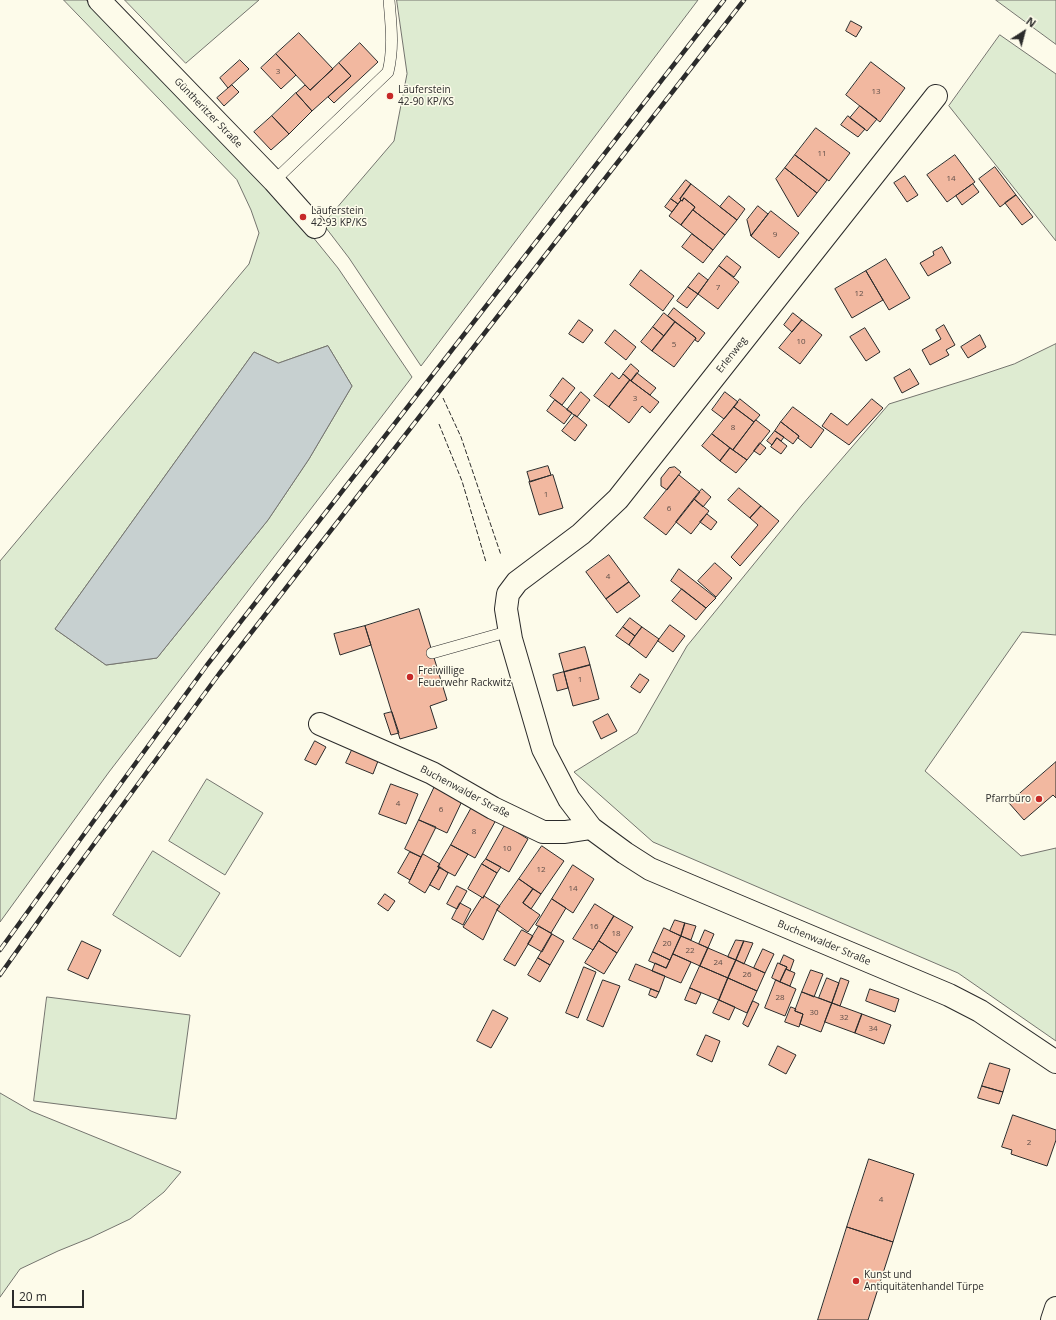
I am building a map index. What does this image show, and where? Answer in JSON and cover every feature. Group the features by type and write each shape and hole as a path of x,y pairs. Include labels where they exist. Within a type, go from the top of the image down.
{"street":[{"name":"Güntheritzer Straße","path":"99,0 274,181 316,227"},
{"name":"Erlenweg","path":"508,594 517,582 581,534 618,498 936,96"},
{"name":"Buchenwalder Straße","path":"508,594 506,609 510,631 543,749 569,799 591,828 650,869 949,995 980,1011 1056,1062"},
{"name":"Buchenwalder Straße","path":"320,724 432,773 493,808 543,832 565,832 591,828"},
{"path":"1052,1320 1056,1308"}],"lane":[{"path":"274,181 388,72 392,56 389,0"},
{"path":"432,653 510,631"}],"green space":[{"path":"64,0 86,0 268,187 308,231 338,268 412,377 109,772 0,922 0,561 249,264 259,233 251,210 237,180","holes":["328,346 352,386 309,459 268,520 157,658 106,665 55,629 254,352 278,363"]},
{"path":"125,0 259,0 186,63"},
{"path":"397,0 698,0 421,366 349,258 323,224 394,141 407,74"},
{"path":"996,0 1056,0 1056,44"},
{"path":"1000,35 1056,74 1056,241 949,106"},
{"path":"1056,344 1056,635 1022,632 925,771 1021,856 1056,848 1056,1041 958,973 653,842 574,772 637,733 687,646 802,505 889,404 1014,364"},
{"path":"207,779 263,813 225,875 169,841"},
{"path":"153,851 220,893 180,957 113,915"},
{"path":"47,997 190,1015 176,1119 34,1101"},
{"path":"0,1093 31,1111 181,1172 164,1192 130,1219 20,1269 0,1297"}],"shaded area":[{"path":"328,346 352,386 309,459 268,520 157,658 106,665 55,629 254,352 278,363"}],"building":[{"path":"851,21 862,27 856,37 846,31"},
{"path":"299,33 333,69 310,90 276,54"},
{"path":"360,43 378,62 334,103 328,97 351,76 339,63"},
{"path":"276,54 296,75 281,89 261,68"},
{"path":"240,60 249,69 228,88 220,78"},
{"path":"871,62 905,88 880,122 846,95"},
{"path":"339,63 351,76 312,111 296,93 305,85 310,90"},
{"path":"232,85 239,92 224,106 217,98"},
{"path":"296,93 312,111 289,134 272,116"},
{"path":"860,106 877,119 867,131 850,118"},
{"path":"272,116 289,134 271,150 254,132"},
{"path":"848,116 865,129 858,137 841,125"},
{"path":"816,128 850,153 829,181 795,155"},
{"path":"795,155 827,180 817,193 785,168"},
{"path":"955,155 975,182 947,202 927,175"},
{"path":"995,167 1016,195 1000,207 979,179"},
{"path":"785,168 817,193 798,217 776,179"},
{"path":"905,176 918,195 907,202 894,183"},
{"path":"686,180 691,184 678,204 671,199"},
{"path":"691,184 737,220 725,235 693,210 695,207 684,198 682,201 680,199"},
{"path":"973,184 979,192 962,205 956,196"},
{"path":"1016,195 1033,217 1022,225 1005,203"},
{"path":"729,196 745,209 737,220 720,207"},
{"path":"684,198 695,207 681,225 669,216"},
{"path":"671,199 678,204 672,212 665,207"},
{"path":"758,206 768,214 751,236 747,220"},
{"path":"693,210 725,235 713,250 681,225"},
{"path":"771,211 799,233 779,258 751,236"},
{"path":"692,234 713,250 703,263 682,247"},
{"path":"942,247 951,263 928,276 920,263 934,255 933,252"},
{"path":"727,256 741,267 734,277 719,266"},
{"path":"886,259 910,298 889,310 866,271"},
{"path":"719,266 739,282 718,309 698,294"},
{"path":"641,270 674,296 663,311 630,285"},
{"path":"866,271 883,300 852,318 835,289"},
{"path":"699,273 708,280 698,294 688,287"},
{"path":"688,287 698,294 687,308 677,301"},
{"path":"674,308 705,333 698,342 695,340 696,338 668,316"},
{"path":"664,313 675,322 664,336 653,327"},
{"path":"793,313 802,320 792,332 784,325"},
{"path":"579,320 593,330 583,343 569,334"},
{"path":"802,320 822,335 800,364 779,348"},
{"path":"675,322 696,338 674,367 652,351"},
{"path":"944,325 955,345 946,350 949,355 930,365 922,350 941,339 936,330"},
{"path":"653,327 664,336 652,351 641,342"},
{"path":"865,328 880,352 866,361 850,337"},
{"path":"615,330 636,347 626,360 605,343"},
{"path":"980,335 986,347 968,358 961,347"},
{"path":"631,364 639,371 631,381 623,374"},
{"path":"910,369 919,384 902,393 894,378"},
{"path":"612,373 619,379 623,374 630,380 609,407 594,396"},
{"path":"637,373 656,388 650,395 631,381"},
{"path":"563,378 575,388 562,405 550,396"},
{"path":"630,380 659,402 650,413 642,406 629,423 609,407"},
{"path":"581,392 590,400 577,417 567,410"},
{"path":"725,392 738,402 724,419 712,410"},
{"path":"740,399 760,415 754,422 734,407"},
{"path":"872,399 883,408 849,445 822,426 831,413 847,425"},
{"path":"555,400 572,413 564,424 547,411"},
{"path":"734,407 754,422 733,450 712,434"},
{"path":"793,407 824,430 811,448 798,438 799,436 781,422"},
{"path":"575,415 587,425 575,441 562,431"},
{"path":"756,420 770,431 747,460 733,450"},
{"path":"781,422 799,436 793,444 775,431"},
{"path":"775,431 784,437 781,441 777,438 772,445 767,441"},
{"path":"712,434 730,448 720,461 702,446"},
{"path":"777,438 787,446 781,454 771,447"},
{"path":"760,443 766,448 760,455 754,451"},
{"path":"730,448 747,460 736,473 720,461"},
{"path":"548,466 551,475 530,482 527,472"},
{"path":"675,467 681,472 667,490 661,486 661,478 669,468"},
{"path":"553,475 563,508 539,515 529,482"},
{"path":"679,475 700,492 666,535 644,518"},
{"path":"739,488 761,506 750,518 728,500"},
{"path":"702,489 711,497 703,507 694,499"},
{"path":"694,499 709,511 691,534 676,522"},
{"path":"761,506 779,521 740,566 731,557 758,525 750,518"},
{"path":"707,514 717,522 711,530 700,522"},
{"path":"609,555 629,582 606,599 586,572"},
{"path":"715,563 732,578 716,597 698,581"},
{"path":"679,569 716,598 706,608 671,581"},
{"path":"629,582 640,596 617,613 606,599"},
{"path":"682,589 706,608 696,620 672,601"},
{"name":"Freiwillige Feuerwehr Rackwitz","path":"419,609 447,700 430,706 437,728 400,739 365,626"},
{"path":"630,618 642,627 635,636 623,627"},
{"path":"670,625 685,636 673,652 658,641"},
{"path":"365,626 371,645 340,655 334,634"},
{"path":"623,627 635,636 629,645 616,636"},
{"path":"642,627 659,639 646,658 629,645"},
{"path":"585,647 590,665 564,672 559,654"},
{"path":"590,665 599,699 573,706 564,672"},
{"path":"564,672 568,688 557,691 553,675"},
{"path":"640,674 649,680 640,693 631,687"},
{"path":"392,712 399,733 391,735 384,714"},
{"path":"608,714 617,731 601,739 593,722"},
{"path":"315,741 326,747 316,765 305,760"},
{"path":"352,750 378,761 373,774 346,763"},
{"path":"1056,762 1056,798 1053,795 1024,820 1009,803"},
{"path":"391,784 418,794 406,824 379,814"},
{"path":"435,786 463,799 447,833 419,820"},
{"path":"472,807 496,820 475,858 451,845"},
{"path":"419,820 436,827 421,857 405,849"},
{"path":"505,825 528,839 509,872 486,859"},
{"path":"451,845 468,854 455,876 438,867"},
{"path":"542,846 564,861 541,894 519,879"},
{"path":"410,852 421,857 410,880 398,873"},
{"path":"423,854 440,864 438,867 440,867 425,893 409,883"},
{"path":"486,859 501,867 497,873 482,864"},
{"path":"482,864 497,873 483,898 468,889"},
{"path":"573,865 594,879 573,913 552,899"},
{"path":"440,867 448,873 439,890 430,885"},
{"path":"519,879 533,889 523,903 540,915 528,932 497,910"},
{"path":"457,886 467,891 457,909 447,904"},
{"path":"533,889 541,894 531,909 523,903"},
{"path":"385,894 395,901 388,911 378,904"},
{"path":"484,896 500,906 483,940 463,927"},
{"path":"552,899 566,908 551,933 536,925"},
{"path":"460,903 471,909 463,925 452,919"},
{"path":"595,904 614,916 593,950 573,939"},
{"path":"614,916 633,927 617,953 599,941"},
{"path":"675,920 685,923 681,936 670,931"},
{"path":"685,923 696,926 691,940 681,936"},
{"path":"539,926 552,934 542,952 528,944"},
{"path":"664,928 681,936 670,960 653,952"},
{"path":"522,930 533,936 515,966 504,960"},
{"path":"705,930 714,934 708,948 699,944"},
{"path":"552,934 564,941 550,965 538,958"},
{"path":"681,936 708,948 700,966 673,954"},
{"path":"736,940 744,941 736,960 728,957"},
{"path":"82,941 101,950 88,979 68,970"},
{"path":"599,941 617,953 604,974 585,963"},
{"path":"744,941 753,943 744,964 736,960"},
{"path":"708,948 736,960 728,978 700,966"},
{"path":"763,949 774,954 765,973 754,968"},
{"path":"653,952 670,960 666,968 649,961"},
{"path":"673,954 691,962 681,983 652,971 655,963 666,968"},
{"path":"784,955 794,960 790,971 786,969 787,967 780,964"},
{"path":"538,958 550,965 540,982 528,975"},
{"path":"736,960 765,973 757,991 728,978"},
{"path":"778,963 787,967 780,982 772,978"},
{"path":"636,964 665,976 659,992 629,980"},
{"path":"700,966 728,978 719,1000 690,988"},
{"path":"584,967 596,972 578,1018 566,1013"},
{"path":"786,969 795,973 790,986 780,982"},
{"path":"811,970 823,974 814,997 802,992"},
{"path":"728,978 757,991 747,1013 719,1000"},
{"path":"827,978 839,983 832,1003 819,998"},
{"path":"841,978 849,981 840,1006 832,1003"},
{"path":"603,980 620,986 603,1027 587,1020"},
{"path":"776,980 796,989 785,1016 765,1008"},
{"path":"690,988 701,993 696,1004 685,1000"},
{"path":"651,989 659,992 656,998 649,995"},
{"path":"870,989 899,999 895,1012 866,1001"},
{"path":"802,992 832,1003 821,1032 800,1024 803,1014 795,1011"},
{"path":"719,1000 735,1007 729,1020 713,1013"},
{"path":"753,1001 759,1004 748,1027 743,1024"},
{"path":"832,1003 862,1014 855,1033 825,1022"},
{"path":"791,1007 796,1009 795,1011 803,1014 799,1027 785,1022"},
{"path":"493,1010 508,1018 491,1048 477,1041"},
{"path":"862,1014 891,1025 884,1044 855,1033"},
{"path":"706,1035 720,1041 712,1062 697,1055"},
{"path":"778,1046 796,1055 786,1074 769,1065"},
{"path":"990,1063 1010,1069 1003,1092 982,1086"},
{"path":"982,1086 1003,1092 999,1104 978,1098"},
{"path":"1013,1115 1056,1130 1056,1140 1047,1166 1011,1154 1012,1150 1002,1147"},
{"path":"869,1159 914,1174 893,1242 847,1227"},
{"name":"Kunst und Antiquitätenhandel Türpe","path":"847,1227 893,1242 868,1320 818,1320"}],"railway":[{"path":"0,950 207,665 724,0"},
{"path":"0,975 69,878 219,674 744,0"}],"fence":[{"path":"443,398 461,437 501,555"},
{"path":"439,424 462,481 486,562"}],"place":[{"name":"Läuferstein 42-90 KP/KS","path":"390,96"},
{"name":"Läuferstein 42-93 KP/KS","path":"303,217"},
{"name":"Freiwillige Feuerwehr Rackwitz","path":"410,677"},
{"name":"Pfarrbüro","path":"1039,799"},
{"name":"Kunst und Antiquitätenhandel Türpe","path":"856,1281"}]}
